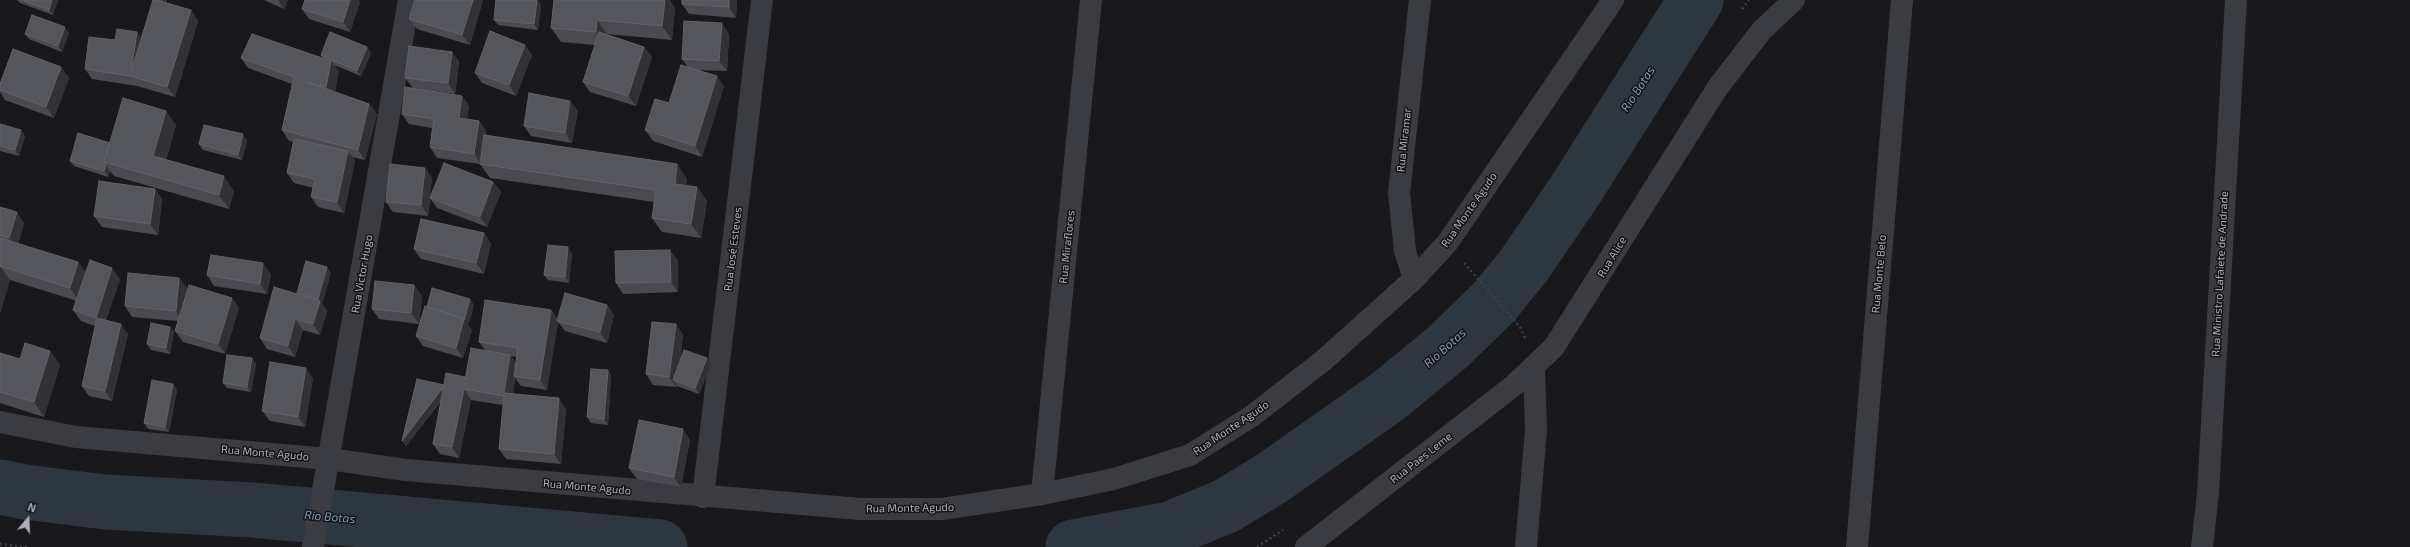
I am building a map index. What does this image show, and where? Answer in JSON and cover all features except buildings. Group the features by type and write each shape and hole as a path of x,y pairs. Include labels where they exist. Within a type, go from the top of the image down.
{"street":[{"name":"Rua Victor Hugo","path":"313,543 409,0"},
{"name":"Rua José Esteves","path":"704,497 762,0"},
{"name":"Rua Miraflores","path":"1042,494 1091,0"},
{"name":"Rua Miramar","path":"1414,279 1405,251 1399,193 1420,0"},
{"name":"Rua Monte Agudo","path":"0,422 76,437 329,458 406,470 794,505 907,510 942,509 1042,494 1114,479 1190,455 1252,416 1324,360 1414,279 1448,242 1613,0"},
{"name":"Rua Alice","path":"1534,368 1554,347 1574,319 1718,87 1762,30 1794,0"},
{"name":"Rua Monte Belo","path":"1857,547 1902,0"},
{"name":"Rua Ministro Lafaiete de Andrade","path":"2202,547 2208,485 2236,0"},
{"name":"Rua Paes Leme","path":"1306,547 1534,368"},
{"path":"1526,547 1536,430 1534,368"}],"path":[{"path":"1740,12 1749,0"},
{"path":"1468,268 1520,327"},
{"path":"1520,343 1530,332"},
{"path":"1257,547 1288,527"},
{"path":"0,544 27,547"}],"waterway":[{"name":"Rio Botas","path":"1073,547 1170,529 1226,506 1272,478 1387,397 1448,347 1495,301 1525,264 1576,189 1696,0"},
{"name":"Rio Botas","path":"0,487 25,492 105,502 252,510 660,547"}]}
